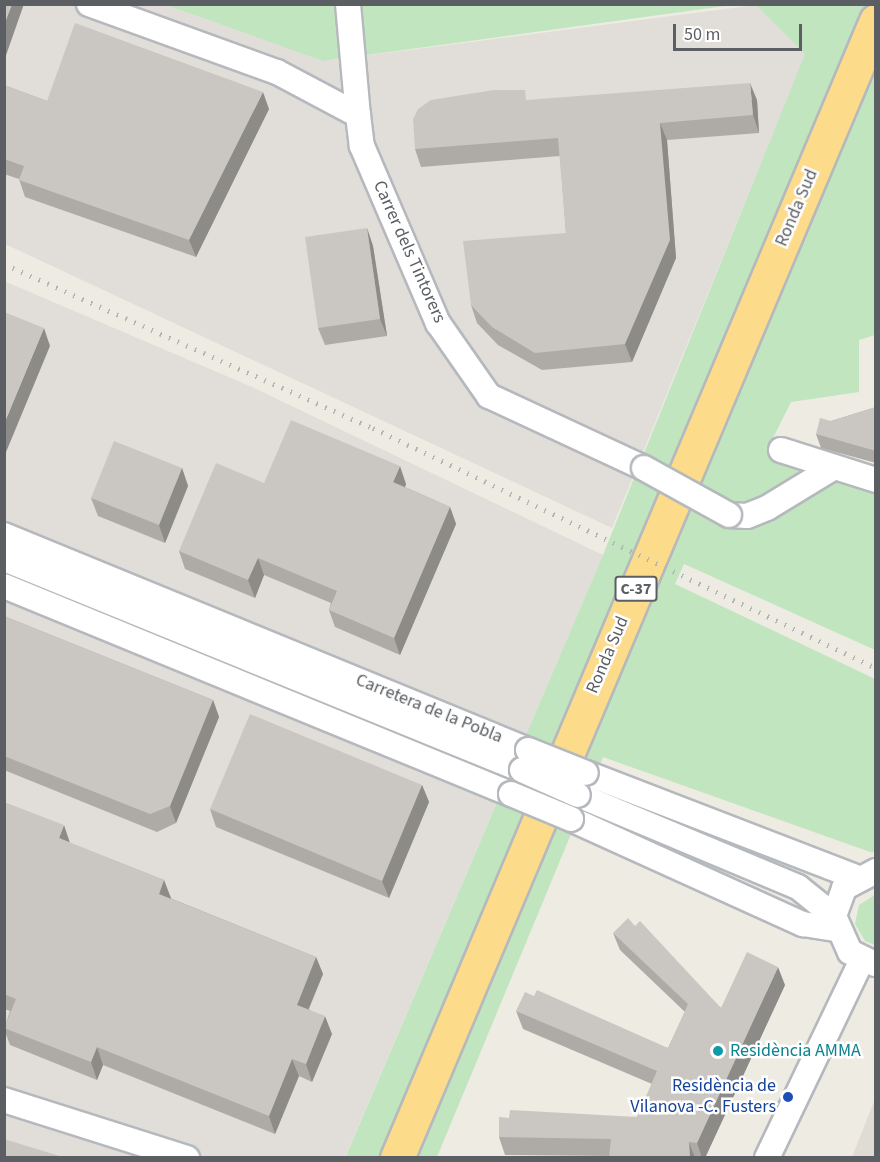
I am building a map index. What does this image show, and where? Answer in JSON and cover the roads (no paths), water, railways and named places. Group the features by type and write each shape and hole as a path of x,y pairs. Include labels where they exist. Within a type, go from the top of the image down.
{"highway":[{"path":"868,4 868,44"},
{"name":"Ronda Sud","path":"397,1158 876,21"}],"street":[{"path":"89,4 277,72 358,115"},
{"name":"Carrer dels Tintorers","path":"348,4 362,146 438,323 489,396 644,468 729,515 747,516 767,508 831,469"},
{"path":"781,450 831,469 876,480"},
{"name":"Carretera de la Pobla","path":"4,535 582,784 798,887 835,922 850,952 869,962"},
{"name":"Carretera de la Pobla","path":"4,560 525,760"},
{"path":"4,586 571,819 803,924 835,922 858,879"},
{"name":"Carretera de la Pobla","path":"582,784 858,879"},
{"name":"Carretera de la Pobla","path":"798,887 858,879"},
{"path":"767,1158 869,962"},
{"path":"4,1100 188,1158"}],"railway":[{"path":"4,264 373,428 876,668"}],"place":[{"name":"Residència AMMA","path":"718,1051"},
{"name":"Residència de Vilanova -C. Fusters","path":"788,1097"}]}
